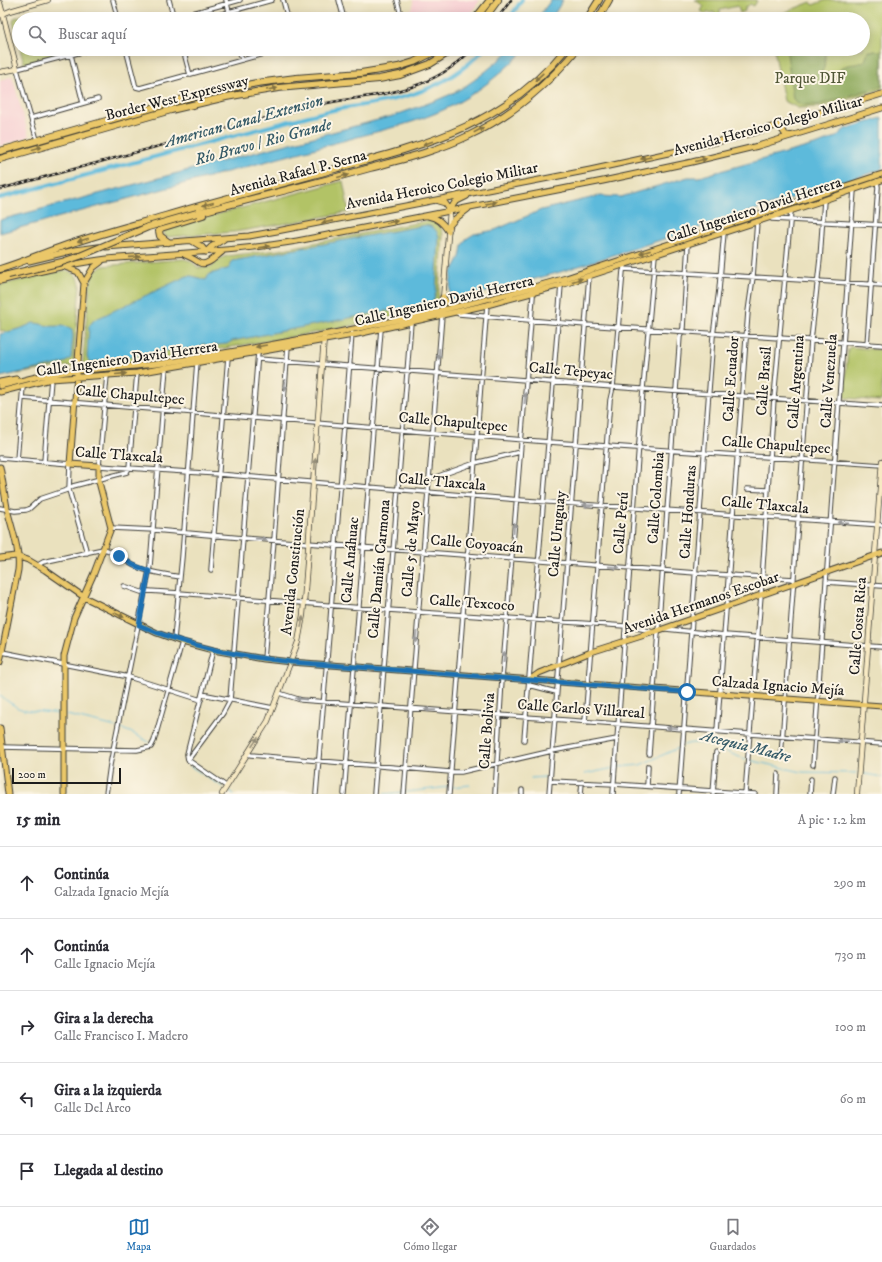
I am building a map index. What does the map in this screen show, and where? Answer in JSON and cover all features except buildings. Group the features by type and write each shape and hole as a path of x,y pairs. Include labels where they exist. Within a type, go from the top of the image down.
{"highway":[{"path":"481,12 490,0"},
{"path":"489,12 498,0"},
{"path":"592,12 599,0"},
{"path":"602,12 609,0"},
{"path":"0,151 212,92 257,83 398,67 426,56"},
{"name":"Border West Expressway","path":"0,159 172,110 226,97 278,88 379,79 400,75 430,64 443,56"},
{"name":"Avenida Rafael P. Serna","path":"10,266 63,246 165,215 399,152 439,139 471,125 505,105 533,83 559,56"},
{"name":"Avenida Rafael P. Serna","path":"0,277 62,262 80,256 148,227 414,156 454,142 469,136 495,121 535,93 571,56"},
{"path":"168,242 162,238 160,234 160,229 164,226 246,204 260,197"},
{"name":"Avenida Heroico Colegio Militar","path":"0,269 10,266"}],"main road":[{"name":"Avenida Heroico Colegio Militar","path":"10,266 69,251 88,248 226,238 277,232 665,154 742,136 882,94"},
{"name":"Avenida Heroico Colegio Militar","path":"0,281 62,266 106,259 225,251 270,246 677,166 758,146 880,109"},
{"path":"779,125 785,134 791,136"},
{"name":"Calle Ingeniero David Herrera","path":"454,309 487,305 882,174"},
{"name":"Calle Ingeniero David Herrera","path":"352,332 532,290 561,285 624,267 655,255 854,190 880,180"},
{"path":"434,200 445,203 450,210 455,202 473,192"},
{"path":"426,215 438,219 448,229 455,218 473,206"},
{"path":"191,240 202,247 206,252 211,246 226,238"},
{"path":"184,254 191,256 200,264 208,264 217,255 225,251"},
{"path":"70,464 84,283 96,264 106,259"},
{"path":"62,266 78,272 84,283"},
{"path":"443,297 445,301 454,309"},
{"name":"Calle Ingeniero David Herrera","path":"0,392 78,374 197,359 381,328 411,322 442,312"},
{"name":"Calle Ingeniero David Herrera","path":"0,386 34,377 78,374 107,375 137,372 166,367 197,359 228,357 258,352 324,337"},
{"path":"0,382 29,376 34,377"},
{"path":"15,383 21,383 23,386"},
{"name":"Calle Tlaxcala","path":"70,464 99,466"},
{"path":"64,794 64,656 74,618 84,598 111,528 99,479 99,466"},
{"path":"0,467 18,556 18,570 0,662"},
{"name":"Avenida Hermanos Escobar","path":"529,682 539,673 591,652 665,629 692,618 761,595 794,581 827,573 882,553"},
{"path":"0,558 18,556"},
{"name":"Calzada Ignacio Mejía","path":"18,556 38,565 84,598 139,625 182,642 234,654 291,662 529,682 654,689 882,706"},
{"path":"0,728 8,794"}],"street":[{"path":"1,14 48,0"},
{"path":"113,0 116,12"},
{"path":"169,0 172,12"},
{"path":"195,12 227,2 240,0"},
{"path":"227,2 229,12 272,0"},
{"path":"283,0 286,12"},
{"path":"340,0 343,12"},
{"path":"397,0 400,12"},
{"path":"0,3 1,14 12,52"},
{"path":"13,56 37,140"},
{"path":"0,72 67,56"},
{"path":"71,56 84,104"},
{"path":"128,56 136,87 140,88 257,56"},
{"path":"184,56 190,74"},
{"path":"241,56 242,60"},
{"path":"30,118 98,99"},
{"path":"867,345 875,225 878,187 880,180"},
{"name":"Calle Venezuela","path":"813,765 854,190"},
{"name":"Calle Argentina","path":"781,757 811,340 824,200"},
{"name":"Calle 5 de Mayo","path":"404,794 450,210"},
{"name":"Calle Brasil","path":"745,793 761,595 774,398 786,280 791,210"},
{"path":"769,218 823,223 882,225"},
{"name":"Calle Ecuador","path":"717,731 746,336 753,277 757,221"},
{"name":"Calle Honduras","path":"679,794 704,452 724,232"},
{"name":"Calle Colombia","path":"649,754 654,689 656,632 663,571 680,336 683,328 688,244"},
{"name":"Calle Perú","path":"613,794 629,568 655,255"},
{"path":"585,722 610,400 613,387 622,271 624,267 687,273 882,286"},
{"name":"Calle Uruguay","path":"549,794 589,276"},
{"path":"524,740 561,285"},
{"name":"Calle Bolivia","path":"495,794 502,679 522,440 532,290"},
{"path":"449,792 487,305"},
{"path":"454,309 459,314 558,323 882,346"},
{"name":"Calle Damián Carmona","path":"374,793 411,322"},
{"name":"Calle Anáhuac","path":"344,794 381,328"},
{"path":"316,794 332,605 352,332"},
{"name":"Avenida Constitución","path":"222,793 263,730 291,662 301,631 314,483 324,337"},
{"path":"264,659 288,346"},
{"path":"188,760 223,713 230,700 254,418 258,352"},
{"path":"211,570 228,357"},
{"path":"174,639 179,593 197,359"},
{"name":"Calle Tepeyac","path":"258,359 613,387 676,390 882,406"},
{"path":"106,794 110,764 129,677 149,571 159,470 166,367"},
{"path":"0,508 8,510 29,509 40,498 73,486 128,471 137,372"},
{"path":"99,466 107,375"},
{"path":"44,462 51,379"},
{"path":"17,460 23,386"},
{"name":"Calle Chapultepec","path":"23,398 522,440 882,465"},
{"path":"429,478 433,478 475,463 520,452"},
{"name":"Calle Tlaxcala","path":"0,458 70,464"},
{"name":"Calle Costa Rica","path":"857,794 872,586 880,525 882,460"},
{"path":"70,464 69,488 87,553"},
{"name":"Calle Tlaxcala","path":"99,466 218,474 248,478 398,489 517,500 880,525"},
{"path":"747,489 768,490"},
{"name":"Calle Coyoacán","path":"111,528 184,532 364,548 729,576 762,577 794,581"},
{"path":"38,565 43,562 103,549 112,552 138,568 180,577"},
{"path":"826,582 882,586"},
{"name":"Calle Texcoco","path":"124,586 141,592 179,593 388,610 625,626 656,632"},
{"path":"665,629 882,647"},
{"path":"2,747 143,750 151,747 182,642"},
{"path":"213,650 187,754 188,760 226,786"},
{"path":"2,652 129,677 201,700"},
{"path":"529,682 556,692"},
{"name":"Calle Carlos Villareal","path":"279,693 294,698 380,706 882,744"},
{"path":"202,694 273,708"},
{"path":"247,754 375,767 450,772 470,770 552,751 617,739"},
{"path":"714,792 716,752"},
{"path":"647,786 648,766"},
{"path":"777,794 778,774"},
{"path":"833,794 835,777"},
{"path":"550,778 582,782 755,794"},
{"path":"810,794 811,779"},
{"path":"581,794 582,782"}],"shaded area":[{"path":"413,0 480,0 472,12 406,12 413,8"},
{"path":"12,76 29,136 27,136 27,138 0,146 0,81"}],"green space":[{"path":"695,0 757,1 754,6 750,4 745,7 745,11 742,12 740,12 738,6 720,10 720,12 703,12 701,11 704,6"},
{"name":"Parque DIF","path":"826,0 882,0 882,89 821,107 798,108 784,101 775,56 870,56 870,12 786,12 811,2 813,5"},
{"path":"870,51 882,51 882,86 819,105 801,105 793,99 787,56 825,56 824,68 822,71 823,76 835,78 838,76 839,70 842,68 848,65 863,62 866,56 870,56"},
{"path":"22,56 52,56 24,64"},
{"path":"343,181 349,212 234,232 167,237 164,235 164,230 166,228"},
{"path":"426,221 438,224 443,235 438,302 433,308 351,326 131,364 89,367 83,362 90,284 93,274 103,266 184,259 191,261 198,268 212,267 219,259 227,256 279,250"},
{"path":"62,271 72,272 78,278 80,284 73,366 57,367 17,374 5,330 0,331 0,285"},
{"path":"850,347 882,350 881,401 846,398 844,396 848,349"}],"water":[{"path":"551,0 563,0 555,12 542,12"},
{"path":"503,56 519,56 503,71 468,97 452,106 424,118 0,233 0,220 393,116 457,91 474,81"},
{"path":"882,118 882,168 880,170 557,273 460,299 454,300 449,294 452,272 460,257 462,246 466,239 474,234 495,230 541,210 599,196 621,197 688,177 699,177 818,144 836,137 845,129"},
{"path":"426,225 434,229 439,237 436,292 430,305 402,311 385,311 232,341 227,344 207,346 202,344 199,348 172,350 91,362 88,360 89,326 94,320 187,276 206,280 210,274 230,268 230,263 232,261"},
{"path":"33,323 49,326 64,326 72,329 73,336 71,358 60,364 0,377 0,334 22,328"}],"waterway":[{"name":"American Canal Extension","path":"514,12 522,0"},
{"name":"American Canal Extension","path":"0,198 316,114 404,97 444,81 453,76 478,56"},
{"path":"0,696 18,708 24,710 62,714"},
{"path":"67,715 116,727"},
{"path":"119,728 149,742"},
{"name":"Acequia Madre","path":"684,745 700,743 746,759"},
{"name":"Acequia Madre","path":"617,767 640,765 681,747"},
{"name":"Acequia Madre","path":"749,760 802,772 856,773"},
{"name":"Acequia Madre","path":"190,766 223,787"},
{"name":"Acequia Madre","path":"585,774 614,768"},
{"name":"Acequia Madre","path":"860,773 882,777"},
{"name":"Acequia Madre","path":"531,778 545,777"},
{"name":"Acequia Madre","path":"452,787 470,785"},
{"name":"Acequia Madre","path":"406,792 449,787"},
{"name":"Acequia Madre","path":"228,790 234,794"},
{"name":"Acequia Madre","path":"384,794 403,792"}],"railway":[{"path":"502,12 511,0"},
{"path":"0,189 195,136 313,106 394,92 420,84 442,74 465,56"}],"route":[{"path":"119,556 138,568 149,571 139,625 182,642 213,650 291,662 687,692"}],"water label":[{"name":"Río Bravo / Rio Grande","path":"263,142"}]}
